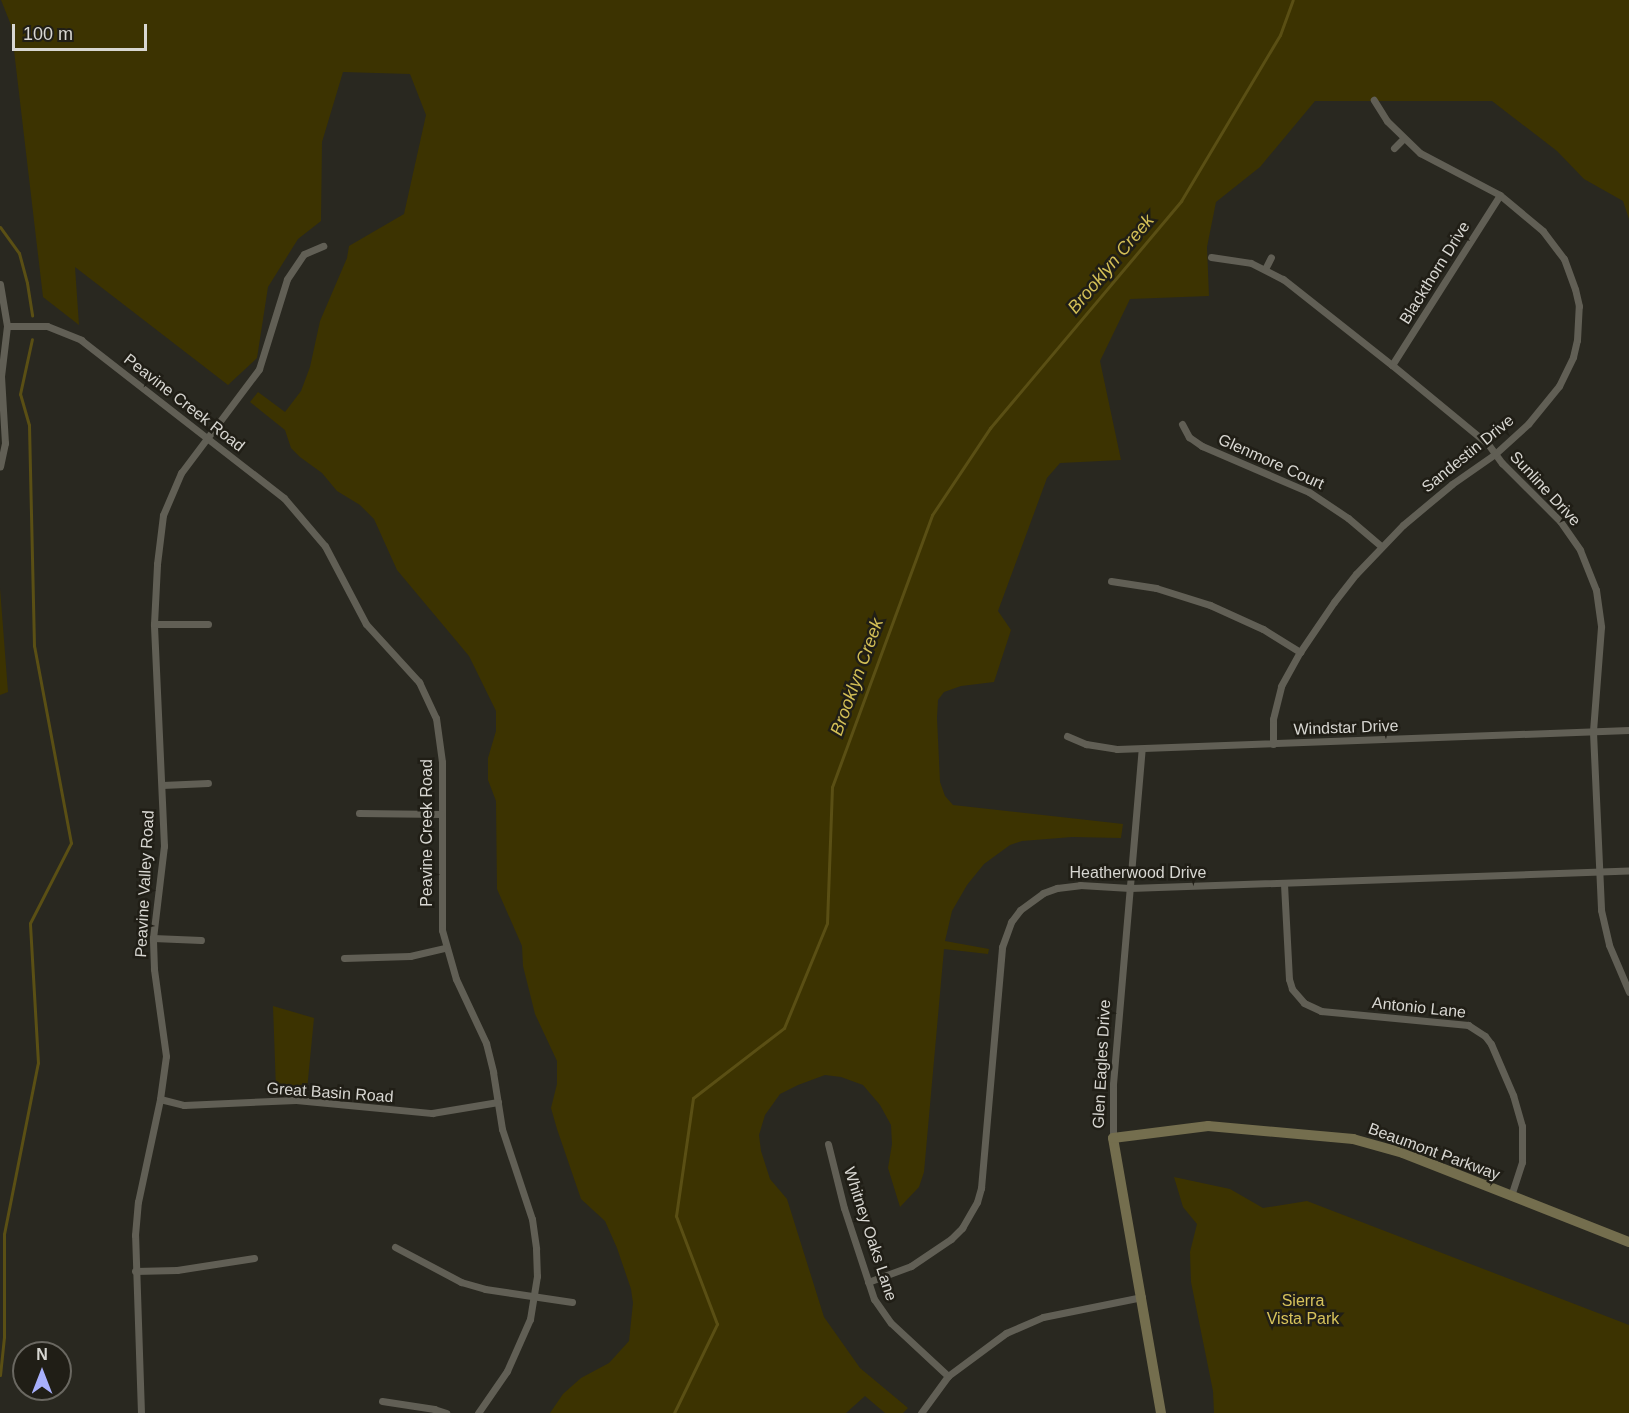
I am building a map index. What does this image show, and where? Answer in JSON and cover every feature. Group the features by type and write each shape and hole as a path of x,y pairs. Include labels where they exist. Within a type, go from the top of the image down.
{"street":[{"name":"Sandestin Drive","path":"1273,744 1276,703 1287,672 1334,602 1382,546 1428,503 1495,454 1528,424 1559,386 1573,357 1579,323 1575,289 1564,259 1537,225 1500,195 1440,165 1403,139 1384,117 1374,100"},
{"path":"1394,148 1403,139"},
{"name":"Blackthorn Drive","path":"1392,365 1500,195"},
{"name":"Peavine Valley Road","path":"141,1413 135,1271 138,1202 160,1099 166,1056 154,969 153,938 164,846 154,624 157,564 163,515 181,473 259,369 287,279 304,254 323,246"},
{"name":"Sunline Drive","path":"1211,257 1236,259 1265,269 1283,279 1474,430 1560,521 1573,538 1590,571 1596,590 1601,627 1593,732 1599,872 1604,927 1629,992"},
{"path":"1265,269 1271,257"},
{"path":"0,284 7,326 1,376 4,443 0,466"},
{"name":"Peavine Creek Road","path":"7,326 47,326 81,340 284,498 308,523 325,546 366,624 419,682 436,718 442,762 441,911 446,948 456,979 486,1043 502,1130 532,1219 537,1276 535,1297 520,1345 507,1371 478,1413"},
{"name":"Glenmore Court","path":"1182,424 1189,437 1202,446 1309,492 1348,518 1382,546"},
{"path":"1111,581 1156,588 1210,605 1263,629 1300,652"},
{"path":"154,624 208,624"},
{"name":"Windstar Drive","path":"1067,736 1103,748 1142,749 1629,730"},
{"name":"Glen Eagles Drive","path":"1142,749 1113,1084 1113,1137 1161,1413"},
{"path":"162,785 208,783"},
{"path":"359,813 441,814"},
{"name":"Heatherwood Drive","path":"868,1282 911,1266 951,1239 962,1228 977,1202 981,1188 1002,947 1011,922 1031,901 1057,888 1080,885 1130,888 1629,871"},
{"name":"Antonio Lane","path":"1284,884 1289,979 1292,988 1304,1003 1321,1011 1468,1025 1485,1036 1491,1044 1513,1095 1522,1126 1522,1161 1511,1196"},
{"path":"153,938 201,940"},
{"path":"344,958 410,956 446,948"},
{"name":"Great Basin Road","path":"160,1099 184,1105 296,1100 432,1113 498,1102"},
{"name":"Beaumont Parkway","path":"1113,1137 1208,1126 1335,1137 1387,1148 1629,1242"},
{"name":"Whitney Oaks Lane","path":"828,1144 844,1208 874,1299 891,1323 948,1376"},
{"path":"395,1247 461,1282 572,1302"},
{"path":"135,1271 177,1270 254,1258"},
{"path":"921,1413 948,1376 1006,1334 1043,1317 1142,1297"},
{"path":"382,1401 434,1408 446,1413"}],"green space":[{"path":"1,0 1629,0 1629,219 1623,201 1584,179 1557,151 1492,101 1315,101 1260,167 1216,202 1207,247 1209,296 1130,299 1100,361 1121,460 1060,463 1047,478 998,611 1011,630 994,682 961,686 944,692 938,700 937,718 940,782 945,796 953,805 1123,824 1121,838 1072,837 1022,841 1010,845 984,864 967,885 952,911 945,941 989,949 988,954 944,949 924,1172 919,1187 900,1207 888,1168 892,1144 891,1125 880,1105 863,1085 841,1077 825,1075 798,1085 780,1094 765,1115 759,1135 761,1151 770,1179 787,1199 824,1317 860,1368 908,1408 903,1413 885,1413 865,1396 846,1413 550,1413 563,1394 581,1378 609,1363 629,1341 633,1303 631,1289 617,1248 605,1221 581,1199 557,1129 551,1108 557,1084 557,1061 535,1014 523,966 522,946 497,889 496,801 488,780 488,758 496,731 496,711 469,656 397,570 374,519 360,505 337,491 322,473 300,457 291,448 285,430 250,402 258,392 285,412 301,391 310,367 320,321 347,258 349,246 404,214 426,115 410,74 343,72 322,142 321,221 298,239 268,287 257,358 228,385 75,267 79,325 43,297 11,25"},
{"path":"0,588 8,692 0,695"},
{"path":"273,1006 314,1018 307,1090 276,1089"},
{"name":"Sierra Vista Park","path":"1174,1177 1230,1189 1263,1208 1307,1201 1629,1325 1629,1413 1214,1413 1213,1391 1191,1282 1190,1252 1197,1224 1183,1207"}],"waterway":[{"name":"Brooklyn Creek","path":"674,1413 717,1324 676,1216 693,1098 784,1028 827,923 832,787 932,515 990,428 1181,201 1280,35 1293,0"},
{"path":"0,227 19,253 32,316"},
{"path":"0,1375 4,1337 4,1234 38,1063 30,923 71,843 34,646 29,425 20,394 32,339"}]}
